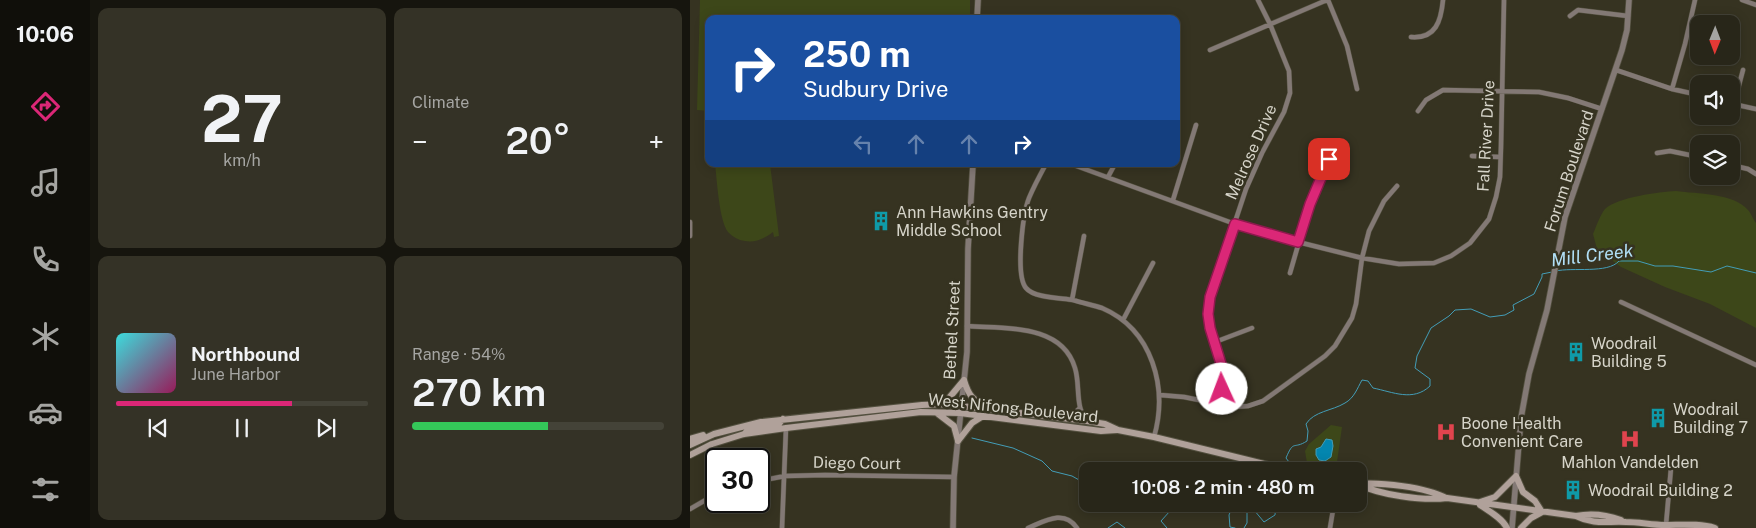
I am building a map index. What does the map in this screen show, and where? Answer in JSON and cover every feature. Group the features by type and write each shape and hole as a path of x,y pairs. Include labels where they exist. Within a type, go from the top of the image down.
{"main road":[{"path":"944,404 964,380"},
{"path":"964,380 968,393 974,400 982,404 1011,407 1016,411"},
{"name":"West Nifong Boulevard","path":"783,419 902,406 944,404 1016,411 1105,424 1118,430 1256,462"},
{"name":"West Nifong Boulevard","path":"786,428 921,412 936,412 960,413 1101,431 1118,430"},
{"path":"936,412 954,426 958,441"},
{"path":"690,455 712,444 744,434 786,428 790,423 825,419 834,414"},
{"path":"958,441 972,423 983,416"},
{"path":"744,434 749,429 779,424 783,419"},
{"path":"690,445 714,434 761,422 783,419"},
{"path":"690,439 707,433 714,434"},
{"path":"1476,503 1495,497 1516,476 1523,492 1535,501 1542,512"},
{"path":"1367,483 1435,492 1447,498 1576,516 1585,520 1601,522 1624,521 1669,526 1676,523 1716,528"},
{"path":"1383,492 1386,490 1401,491 1410,488"},
{"path":"1367,489 1434,500 1447,498"},
{"path":"1476,503 1495,515 1508,528"},
{"path":"1521,528 1531,518 1542,512"}],"street":[{"path":"977,15 978,0"},
{"name":"Melrose Drive","path":"1218,404 1222,389 1222,367 1210,328 1208,314 1210,297 1246,189 1262,153 1284,112 1290,93 1289,71 1258,0"},
{"path":"1210,50 1327,0 1347,46 1357,89"},
{"path":"1411,37 1422,38 1434,30 1441,17 1443,0"},
{"name":"Fall River Drive","path":"1080,167 1235,224 1298,242 1362,258 1399,264 1434,263 1451,256 1470,243 1489,219 1496,197 1500,157 1504,0"},
{"name":"Forum Boulevard","path":"1512,528 1523,403 1528,374 1548,310 1566,217 1616,70 1626,30 1628,0"},
{"path":"1672,88 1695,0"},
{"path":"1742,0 1756,5"},
{"path":"1570,16 1578,10 1628,16"},
{"path":"1616,70 1690,93"},
{"path":"1740,79 1743,70"},
{"path":"1418,111 1426,100 1443,90 1539,92 1554,94 1602,109"},
{"path":"1740,106 1756,109"},
{"path":"1172,200 1196,126"},
{"path":"1657,153 1670,151 1690,156"},
{"path":"1472,156 1500,157"},
{"path":"1290,273 1310,204 1329,159"},
{"name":"Bethel Street","path":"953,528 954,478 964,380 967,326 968,249 973,167"},
{"path":"1044,167 1028,199 1020,255 1022,281 1025,288 1037,294 1072,300 1102,308 1123,320 1141,340 1154,364 1160,395 1157,427 1154,437"},
{"path":"1108,177 1113,167"},
{"path":"1740,167 1756,174"},
{"path":"1160,395 1184,397 1234,407 1248,406 1263,401 1325,356 1344,333 1354,311 1359,288 1362,258 1369,231 1384,201 1397,186"},
{"path":"690,222 690,236"},
{"path":"1072,300 1084,236"},
{"path":"1123,320 1153,262"},
{"path":"1621,302 1756,365"},
{"path":"967,326 1036,332 1049,336 1058,342 1066,350 1075,368 1080,408 1087,421"},
{"path":"1215,342 1252,328"},
{"path":"1069,418 1080,408"},
{"path":"782,528 786,428"},
{"path":"1669,526 1671,468 1674,460"},
{"name":"Diego Court","path":"770,479 785,476 825,475 954,478"},
{"path":"690,509 705,500"},
{"path":"1330,528 1333,512"},
{"path":"1028,528 1058,517 1070,520 1077,528"}],"green space":[{"path":"700,0 970,0 970,15 705,15 705,111 697,110"},
{"path":"715,167 770,167 779,236 774,237 773,232 760,240 753,241 742,241 734,237 728,232 722,219"},
{"path":"1676,191 1725,197 1742,204 1751,214 1756,223 1756,328 1710,304 1665,287 1621,267 1597,249 1593,234 1605,209 1629,198"},
{"path":"1331,425 1342,427 1337,462 1307,462 1305,451 1309,444"}],"water":[{"path":"1326,439 1332,440 1331,457 1325,461 1319,460 1316,455 1316,449 1321,447"}],"waterway":[{"name":"Mill Creek","path":"1556,271 1598,269 1614,265 1619,261 1638,261 1655,266 1673,266 1711,272 1727,266 1756,273"},
{"name":"Mill Creek","path":"1289,462 1286,458 1292,447 1307,441 1308,431 1306,424 1309,420 1351,399 1362,380 1368,381 1373,388 1410,395 1417,394 1430,386 1430,379 1415,368 1417,356 1431,328 1455,310 1471,309 1490,317 1505,315 1514,310 1513,305 1534,294 1542,274 1552,272"},
{"name":"Mill Creek","path":"972,438 1013,448 1042,461 1052,471 1072,476 1079,480"},
{"path":"1167,528 1161,521 1169,512"},
{"name":"Mill Creek","path":"1230,512 1230,527 1235,528"},
{"name":"Mill Creek","path":"1244,528 1247,523 1247,512"},
{"name":"Mill Creek","path":"1256,512 1264,522 1275,515 1275,512"},
{"path":"1108,528 1117,522 1125,528"}],"place":[{"name":"Ann Hawkins Gentry Middle School","path":"881,221"},
{"name":"Woodrail Building 5","path":"1576,352"},
{"name":"Woodrail Building 7","path":"1658,418"},
{"name":"Boone Health Convenient Care","path":"1446,432"},
{"name":"Mahlon Vandelden","path":"1630,439"},
{"name":"Woodrail Building 2","path":"1573,490"}],"route":[{"path":"1222,389 1222,367 1210,328 1208,314 1210,297 1235,224 1298,242 1310,204 1329,159"}]}
